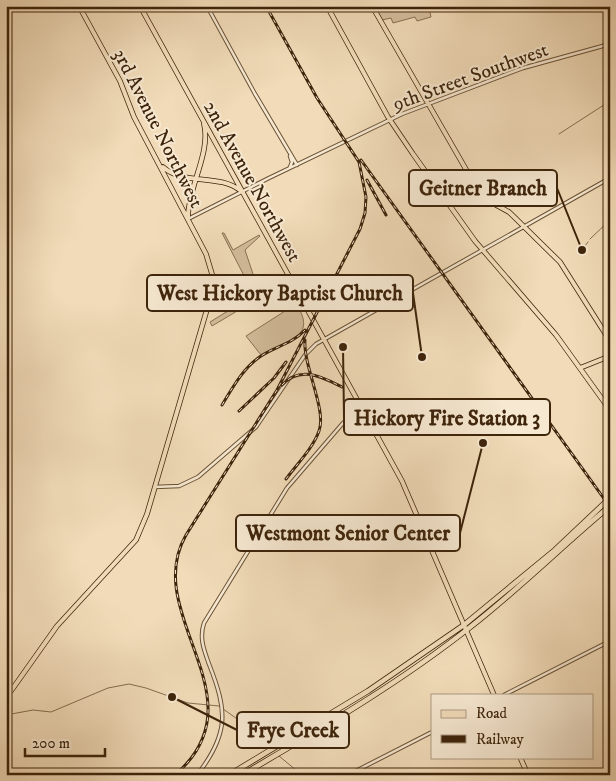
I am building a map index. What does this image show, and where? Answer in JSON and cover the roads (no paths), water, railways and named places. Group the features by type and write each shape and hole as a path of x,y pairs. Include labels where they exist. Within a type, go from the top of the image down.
{"highway":[{"path":"229,775 368,691 466,628 555,550 610,498"},
{"path":"242,775 364,701 466,628 557,555 610,506"}],"main road":[{"name":"3rd Avenue Northwest","path":"79,6 125,91 133,114 210,265 212,281 210,299 155,487"},
{"name":"2nd Avenue Northwest","path":"140,6 325,339 408,493 494,694"},
{"path":"327,6 390,120 483,251 556,335 610,410"},
{"path":"372,6 479,192 489,201 509,212 525,226 564,268 610,341"},
{"path":"188,219 188,204 205,142 203,121"},
{"path":"158,162 171,173 226,182 242,192"},
{"path":"580,368 610,356"},
{"path":"6,698 62,620 136,540 155,487"},
{"path":"520,758 528,775"}],"street":[{"path":"207,6 297,164"},
{"name":"9th Street Southwest","path":"188,219 342,142 428,104 536,64 610,44"},
{"path":"288,150 292,162 289,168"},
{"path":"155,487 179,486 202,474 262,421 305,355 325,339 610,178"},
{"path":"197,775 218,740 224,713 202,642 204,623 280,498 346,419 362,408"},
{"path":"506,694 610,640"},
{"path":"348,775 431,733"}],"waterway":[{"path":"559,134 610,101"},
{"path":"590,239 610,220"},
{"path":"581,251 588,242"},
{"path":"6,715 33,710 51,712 108,688 129,684 188,703 219,706 240,721 270,749"},
{"path":"279,756 302,775"}],"railway":[{"path":"175,775 199,746 208,716 205,686 177,595 176,565 186,535 277,390 360,229 365,213 366,197 359,162 317,98 266,6"},
{"path":"361,160 610,507"},
{"path":"367,180 386,215"},
{"path":"222,405 249,366 267,353 295,339 305,330"},
{"path":"286,479 313,444 321,422 318,400 307,362 305,340"},
{"path":"239,411 274,378 286,362"},
{"path":"282,385 289,379 304,374 319,377 342,387"}],"place":[{"name":"Geitner Branch","path":"582,250"},
{"name":"Hickory Fire Station 3","path":"343,347"},
{"name":"West Hickory Baptist Church","path":"422,357"},
{"name":"Westmont Senior Center","path":"483,443"},
{"name":"Frye Creek","path":"172,697"}]}
